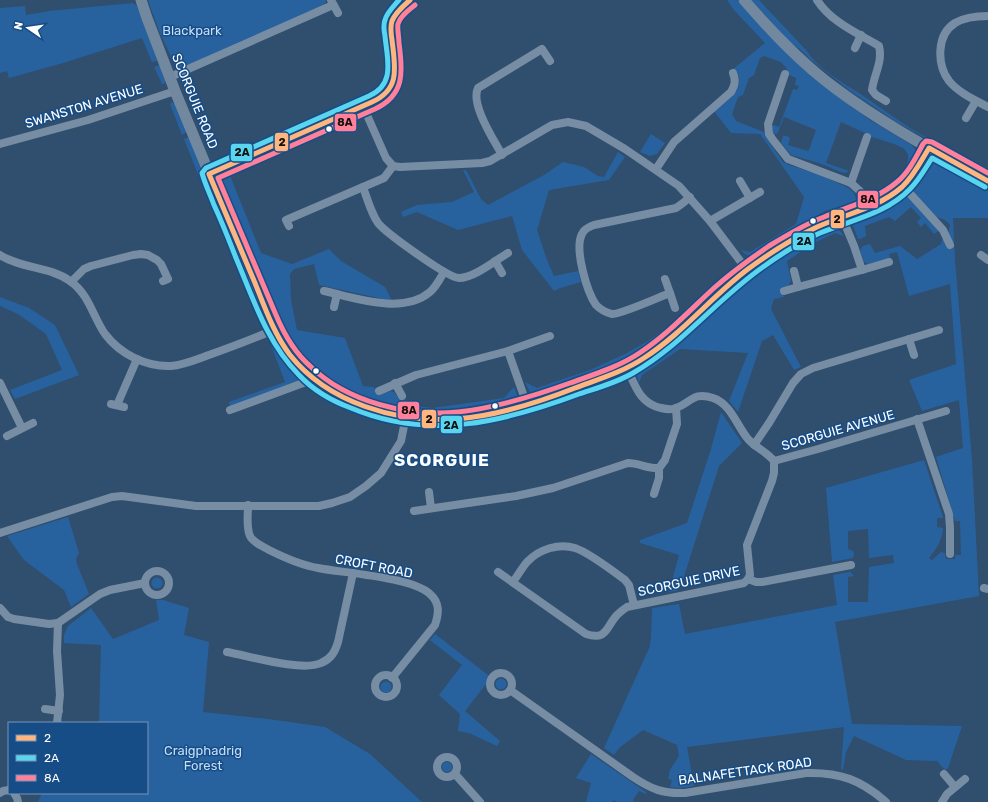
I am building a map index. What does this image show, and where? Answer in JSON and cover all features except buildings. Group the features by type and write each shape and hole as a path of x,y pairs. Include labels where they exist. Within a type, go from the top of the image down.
{"street":[{"name":"SCORGUIE ROAD","path":"141,0 209,174 274,330 291,356 314,379 331,391 364,407 406,416 457,419 490,414 527,405 627,368 656,350 747,270 796,238 842,217 871,207 888,198 903,186 913,174 929,148"},
{"path":"209,174 377,100 386,93 393,84 395,70 391,24 399,9 410,0"},
{"path":"744,0 782,42 834,88 888,124 988,181"},
{"path":"817,0 834,18 879,46 880,66 872,90 876,95 886,101"},
{"path":"170,77 332,3 338,13"},
{"path":"988,16 963,19 954,24 946,31 941,43 940,55 942,68 948,80 955,88 988,107"},
{"path":"855,48 861,36"},
{"path":"502,155 477,106 476,92 478,88 542,49 550,61"},
{"path":"656,169 674,142 731,92 735,85 736,79 733,73"},
{"path":"785,74 768,124 769,134 788,159 851,183 862,193 871,207"},
{"name":"SWANSTON AVENUE","path":"0,144 88,120 176,91"},
{"path":"966,118 976,100"},
{"path":"363,106 386,158 393,166 407,168 490,161 552,125 568,122 586,126 595,130 656,169 679,186 710,221 747,270"},
{"path":"851,183 867,137"},
{"path":"289,226 286,220 384,178 393,166"},
{"path":"740,181 750,198"},
{"path":"903,186 944,230 950,246"},
{"path":"362,187 376,220 383,229 452,277 463,277 475,273 508,253"},
{"path":"710,221 760,192"},
{"path":"670,293 621,312 612,314 603,311 597,306 592,297 583,273 580,239 582,233 587,228 594,225 676,208 690,197"},
{"path":"842,217 862,270"},
{"path":"71,282 84,270 91,266 141,254 152,257 161,264 168,279 163,281"},
{"path":"0,255 16,263 56,273 71,282 88,300 99,325 113,344 137,359 158,365 172,366 185,363 274,330"},
{"path":"495,261 502,273"},
{"path":"784,291 889,262"},
{"path":"794,271 798,287"},
{"path":"324,291 387,304 403,304 414,301 430,292 444,272"},
{"path":"665,279 675,308"},
{"path":"334,307 337,294"},
{"path":"754,445 793,383 801,374 813,368 910,340 939,330"},
{"path":"378,390 416,375 508,351 550,336"},
{"path":"910,340 914,355"},
{"path":"508,351 527,405"},
{"path":"118,405 137,359"},
{"path":"627,368 639,393 645,401 653,406 665,409 676,408 677,424 665,460 659,468 659,478 654,494"},
{"path":"230,410 314,379"},
{"path":"0,383 22,428"},
{"path":"395,383 402,396"},
{"name":"SCORGUIE AVENUE","path":"676,408 697,396 714,398 728,410 747,438 774,461 946,411"},
{"path":"0,533 112,497 122,496 196,506 319,506 350,497 381,473 401,441 406,416"},
{"path":"917,420 949,514 950,554"},
{"path":"8,436 33,423"},
{"name":"SCORGUIE DRIVE","path":"748,580 750,568 747,545 772,481 774,461"},
{"path":"414,511 516,496 553,488 628,463 659,468"},
{"path":"430,492 431,508"},
{"name":"CROFT ROAD","path":"248,505 248,530 250,536 258,544 286,559 301,565 394,580 424,589 435,599 438,606 438,616 435,625 392,678"},
{"name":"SCORGUIE DRIVE","path":"513,582 536,554 555,547 571,547 584,552 625,580 629,585 634,605"},
{"name":"SCORGUIE DRIVE","path":"498,572 586,634 593,637 600,636 605,632 617,615 627,607 634,605 744,583 748,580 762,582 851,565"},
{"path":"227,652 304,666 321,663 329,658 335,652 338,642 353,573"},
{"path":"0,608 8,617 14,619 49,624 58,623 100,594 110,590 145,583"},
{"path":"57,722 60,695 57,651 58,623"},
{"name":"BALNAFETTACK ROAD","path":"510,690 646,786 657,790 671,794 685,793 806,773 823,772 837,774 857,782 886,802"},
{"path":"45,709 59,711"},
{"path":"455,774 480,802"},
{"path":"944,774 955,787"},
{"path":"942,802 947,794 965,779"}],"green space":[{"name":"Blackpark","path":"148,0 326,0 325,4 194,63 183,67 176,67 159,31"},
{"path":"727,0 737,0 840,98 870,120 910,144 916,151 916,157 913,164 902,180 889,192 877,197 872,193 886,186 906,166 908,159 907,153 901,147 865,135 865,133 841,122 826,163 849,171 845,173 841,172 819,163 791,155 781,143 783,136 790,138 788,145 808,151 816,130 784,117 778,132 776,134 773,133 771,126 774,125 779,127 793,89 797,90 799,86 795,85 796,78 785,73 787,69 781,62 764,56 760,58 754,75 749,78 743,95 738,97 732,114 736,121 764,132 783,162 820,175 849,188 854,193 857,201 825,211 806,222 805,227 755,258 745,254 741,250 750,252 796,224 804,197 760,134 731,133 714,111 729,99 737,90 739,78 737,72 732,70 765,43 734,10"},
{"path":"751,0 759,0 818,64 833,76 910,128 988,168 988,173 895,121 849,90 791,43"},
{"path":"133,3 137,6 157,61 152,62 142,38 9,78 7,71 0,73 0,8 25,6 26,15 49,11"},
{"path":"160,65 166,79 164,84 162,84 154,67"},
{"path":"172,102 175,104 187,132 182,135 170,104"},
{"path":"651,134 665,143 657,154 650,156 640,152"},
{"path":"189,137 206,179 201,182 184,139"},
{"path":"618,152 625,157 609,180 549,190 537,230 547,260 554,276 578,271 581,282 554,291 522,250 512,216 458,230 417,212 403,217 401,212 417,205 452,202 474,192 463,170 466,170 481,199 488,205 544,175 563,162 584,167 598,176 604,177"},
{"path":"939,160 988,187 988,218 953,218 955,260 972,460 979,596 835,622 852,724 962,726 948,768 945,770 937,761 906,760 854,736 846,752 843,770 841,769 844,727 687,747 694,786 680,788 670,787 672,780 668,779 670,770 679,756 677,745 643,730 619,748 614,755 604,748 650,646 652,608 679,604 685,634 837,605 833,575 850,572 854,576 848,577 848,602 868,602 869,567 894,563 893,555 869,558 868,529 848,531 848,549 853,551 853,558 832,562 826,488 924,460 943,517 937,518 937,527 943,528 942,537 929,558 932,560 941,552 945,553 946,559 955,559 955,555 961,555 960,521 955,521 936,457 963,448 959,400 922,411 909,380 956,364 950,284 909,296 897,252 889,254 890,258 868,264 864,262 860,250 863,246 870,244 875,253 900,246 917,259 941,244 943,237 948,234 950,225 947,221 934,215 909,187 930,161"},
{"path":"229,173 261,253 292,264 329,249 341,261 385,287 392,301 319,285 314,264 294,269 290,274 291,300 297,330 345,338 363,386 374,387 378,395 390,391 394,392 399,399 405,397 408,405 432,408 504,398 514,387 517,395 516,400 508,406 461,414 441,415 399,410 370,403 346,393 324,380 302,360 280,330 219,183 222,177"},
{"path":"208,189 211,190 217,205 212,208 205,191"},
{"path":"901,195 905,197 908,195 940,230 934,234 925,223 921,227 917,222 921,218 911,207 895,221 889,217 865,226 866,236 858,239 853,226 856,218 884,206"},
{"path":"222,216 229,235 225,238 216,218"},
{"path":"836,229 844,236 835,233 814,243 787,261 791,281 788,286 781,288 784,297 774,299 771,309 801,367 794,370 773,335 762,341 738,412 729,401 748,353 680,349 642,375 639,383 637,368 751,272 756,274 811,240"},
{"path":"233,244 242,265 237,267 228,246"},
{"path":"733,269 735,272 690,317 641,355 595,377 537,396 531,394 525,382 537,388 590,370 627,353 648,341 676,321"},
{"path":"246,273 253,292 248,294 241,275"},
{"path":"0,297 29,308 55,325 79,375 15,399 10,390 62,370 46,334 18,314 0,306"},
{"path":"256,300 264,321 261,323 252,303"},
{"path":"273,343 276,344 304,377 301,382 230,407 229,402 285,382 271,345"},
{"path":"619,377 623,380 593,393 573,399 572,395"},
{"path":"311,385 328,395 327,399 307,387"},
{"path":"549,403 550,406 525,414 524,411"},
{"path":"348,406 359,410 359,415 347,411"},
{"path":"721,412 742,443 719,466 681,586 676,591 669,592 679,555 640,543 640,540 687,523 711,449"},
{"path":"381,417 393,420 396,422 396,425 380,422"},
{"path":"414,423 439,424 439,429 411,428 411,425"},
{"path":"459,423 461,428 445,429 445,424"},
{"path":"68,517 79,553 76,559 77,564 89,594 71,607 64,590 24,560 7,536"},
{"path":"155,578 159,578 161,579 161,587 155,588 152,585 152,581"},
{"name":"Craigphadrig Forest","path":"156,600 163,600 189,608 184,635 209,642 203,712 325,727 370,754 422,802 38,802 42,794 148,794 148,722 99,722 101,645 64,643 64,635 68,626 91,608 113,639 159,620"},
{"path":"435,634 488,675 486,684 465,711 500,741 497,746 469,733 458,731 460,714 439,695 462,665 430,640"},
{"path":"499,679 503,679 505,680 505,688 499,689 496,686 496,682"},
{"path":"386,681 390,683 392,687 390,691 386,693 382,691 380,687 382,683"},
{"path":"591,754 646,792 646,794 639,791 633,800 634,802 617,802 614,800 612,802 586,802 591,783 576,778"},
{"path":"445,762 449,762 451,763 451,771 445,772 442,769 442,765"}],"transit line":[{"name":"2A","path":"399,0 389,12 384,22 388,70 383,85 378,91 206,168 202,173 255,304 278,349 310,386 344,405 380,418 409,424 466,424 523,413 627,377 668,349 730,293 763,267 784,253 805,240 820,233 868,216 901,198 916,182 932,158 985,187"},
{"name":"2","path":"410,0 397,12 392,21 391,30 395,68 392,84 388,91 372,102 209,174 270,320 284,347 306,372 324,386 365,406 388,413 411,417 456,419 502,412 561,394 619,371 644,358 685,326 748,269 790,241 808,231 872,205 893,194 910,178 929,148 988,181"},
{"name":"8A","path":"415,5 403,16 398,24 401,73 400,82 392,97 375,109 218,178 279,322 294,349 304,361 325,379 360,398 379,404 419,412 439,413 472,410 515,401 598,373 624,362 660,338 679,322 720,282 769,246 810,223 862,202 889,188 905,174 926,141 932,142 988,173"}],"district":[{"name":"SCORGUIE","path":"442,460"}]}
